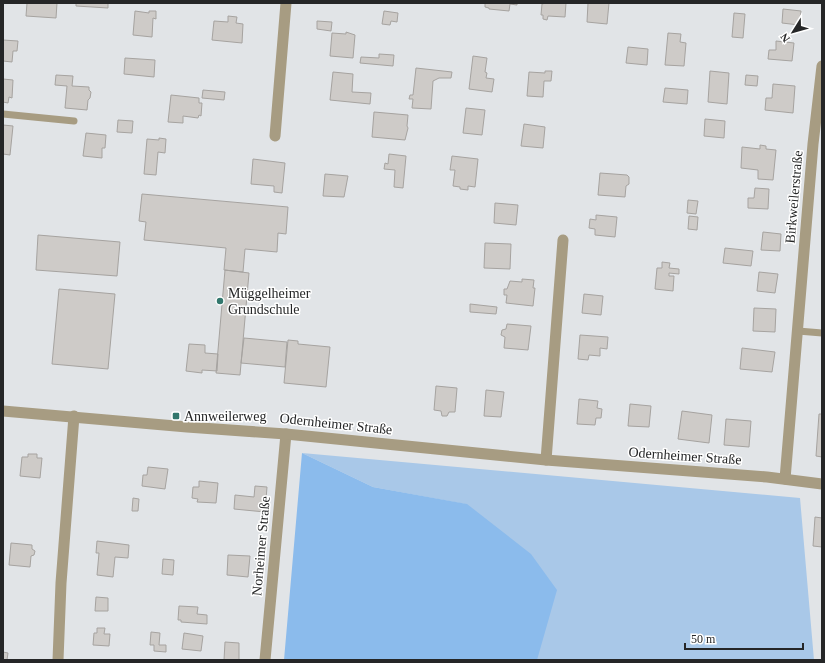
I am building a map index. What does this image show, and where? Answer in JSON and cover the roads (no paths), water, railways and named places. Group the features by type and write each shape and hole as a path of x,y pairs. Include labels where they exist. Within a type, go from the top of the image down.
{"street":[{"path":"275,136 286,3"},
{"name":"Birkweilerstraße","path":"785,479 813,144 822,66"},
{"path":"546,460 563,240"},
{"name":"Odernheimer Straße","path":"3,411 286,434 546,460 785,479 822,484"},
{"path":"58,660 61,583 74,416"},
{"name":"Norheimer Straße","path":"266,660 286,434"}],"lane":[{"path":"3,114 74,121"},
{"path":"798,331 822,333"}],"place":[{"name":"Müggelheimer Grundschule","path":"220,301"},
{"name":"Annweilerweg","path":"176,416"}]}
